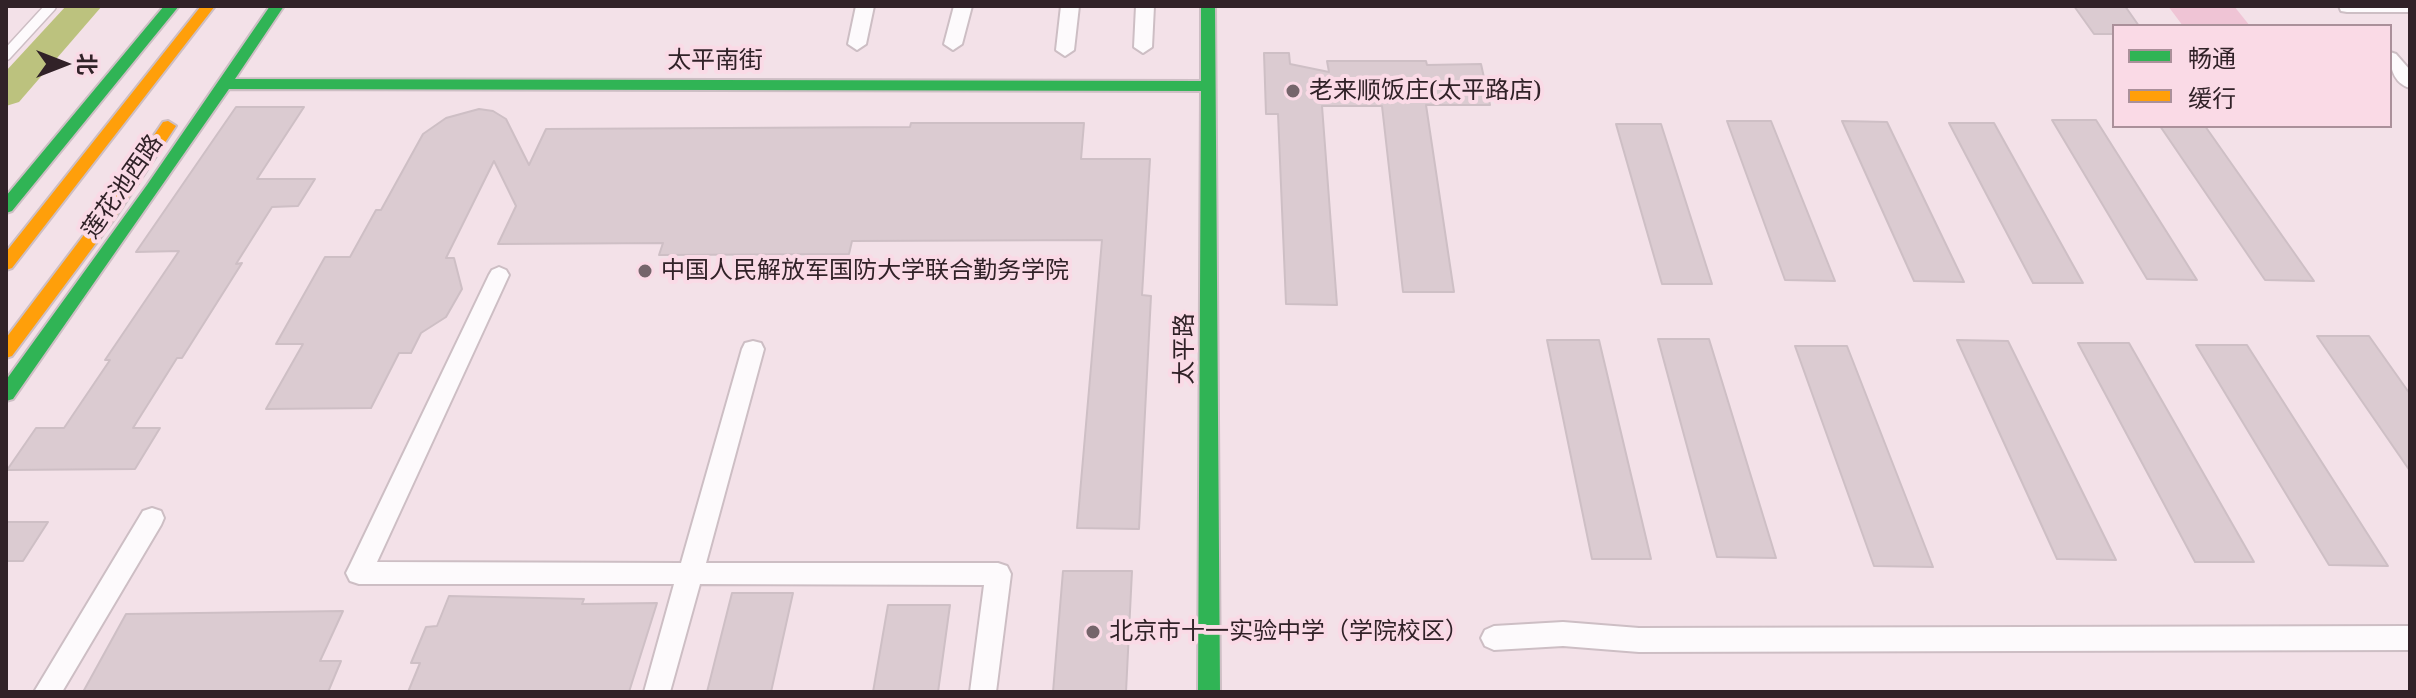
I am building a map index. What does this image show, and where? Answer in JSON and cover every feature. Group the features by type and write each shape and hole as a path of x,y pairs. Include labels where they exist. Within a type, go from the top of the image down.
{"main road":[{"path":"6,207 172,6"},
{"name":"莲花池西路","path":"6,264 208,6"},
{"name":"莲花池西路","path":"6,394 153,189 277,6"},
{"name":"太平路","path":"1208,6 1209,692"},
{"name":"太平南街","path":"222,84 1208,86"},
{"name":"莲花池西路","path":"6,351 111,211 182,107"}],"street":[{"path":"857,44 865,6"},
{"path":"953,44 963,6"},
{"path":"1065,50 1070,6"},
{"path":"1143,47 1145,6"},
{"path":"2346,6 2410,7"},
{"path":"2346,6 2361,24"},
{"path":"2392,60 2410,82"},
{"path":"499,275 359,573 998,574 983,692"},
{"path":"657,692 753,349"},
{"path":"47,692 152,518"},
{"path":"1494,638 1563,634 1639,640 2410,638"}],"lane":[{"path":"6,55 51,6"}],"shaded area":[{"path":"2168,6 2234,6 2248,24 2182,24"}],"building":[{"path":"2074,6 2125,6 2138,24 2112,24 2112,34 2094,34"},
{"path":"1264,53 1289,53 1290,64 1329,72 1327,61 1481,64 1490,105 1426,105 1454,292 1403,292 1382,106 1322,106 1337,305 1286,304 1278,114 1266,114"},
{"path":"236,107 304,107 257,179 315,179 298,206 272,207 236,264 242,263 133,428 160,428 135,469 7,470 36,428 64,428 110,360 105,360 179,251 136,252"},
{"path":"479,109 493,111 506,119 529,165 546,129 910,127 911,123 1084,123 1081,159 1150,159 1142,295 1151,296 1139,529 1077,528 1102,240 852,241 849,254 659,255 663,243 498,244 516,206 494,161 446,258 454,258 462,289 446,317 421,333 411,353 399,353 371,408 266,409 303,344 276,344 325,257 350,257 376,210 381,210 423,134 446,118"},
{"path":"2052,120 2096,120 2197,280 2147,279"},
{"path":"1727,121 1771,121 1835,281 1785,280"},
{"path":"1842,121 1887,122 1964,282 1914,281"},
{"path":"1949,123 1994,123 2083,283 2033,283"},
{"path":"1616,124 1661,124 1712,284 1662,284"},
{"path":"2161,128 2206,128 2314,281 2265,280"},
{"path":"2317,336 2369,336 2410,394 2410,471"},
{"path":"1658,339 1709,339 1776,558 1717,557"},
{"path":"1547,340 1599,340 1651,559 1592,559"},
{"path":"1957,340 2008,341 2116,560 2057,559"},
{"path":"2078,343 2129,343 2254,562 2195,562"},
{"path":"2196,345 2247,345 2388,566 2329,565"},
{"path":"1795,346 1847,346 1933,567 1874,566"},
{"path":"6,522 48,522 23,561 6,561"},
{"name":"北京市十一实验中学（学院校区）","path":"1063,571 1132,571 1126,692 1053,692"},
{"path":"732,593 793,593 771,692 707,692"},
{"path":"449,596 584,599 582,604 657,603 629,692 408,692 420,663 411,663 426,627 437,626"},
{"path":"888,605 950,605 938,692 873,692"},
{"path":"343,611 320,661 341,661 328,692 83,692 126,614"}],"waterway":[{"path":"6,94 85,6"}],"traffic: fast":[{"path":"6,207 172,6"},
{"path":"6,394 153,189 277,6"},
{"path":"1208,6 1209,692"},
{"path":"222,84 1208,86"}],"traffic: slow":[{"path":"6,264 208,6"},
{"path":"6,351 111,211 168,126"}],"place":[{"name":"老来顺饭庄(太平路店)","path":"1293,91"},
{"name":"中国人民解放军国防大学联合勤务学院","path":"645,271"},
{"name":"北京市十一实验中学（学院校区）","path":"1093,632"}]}
